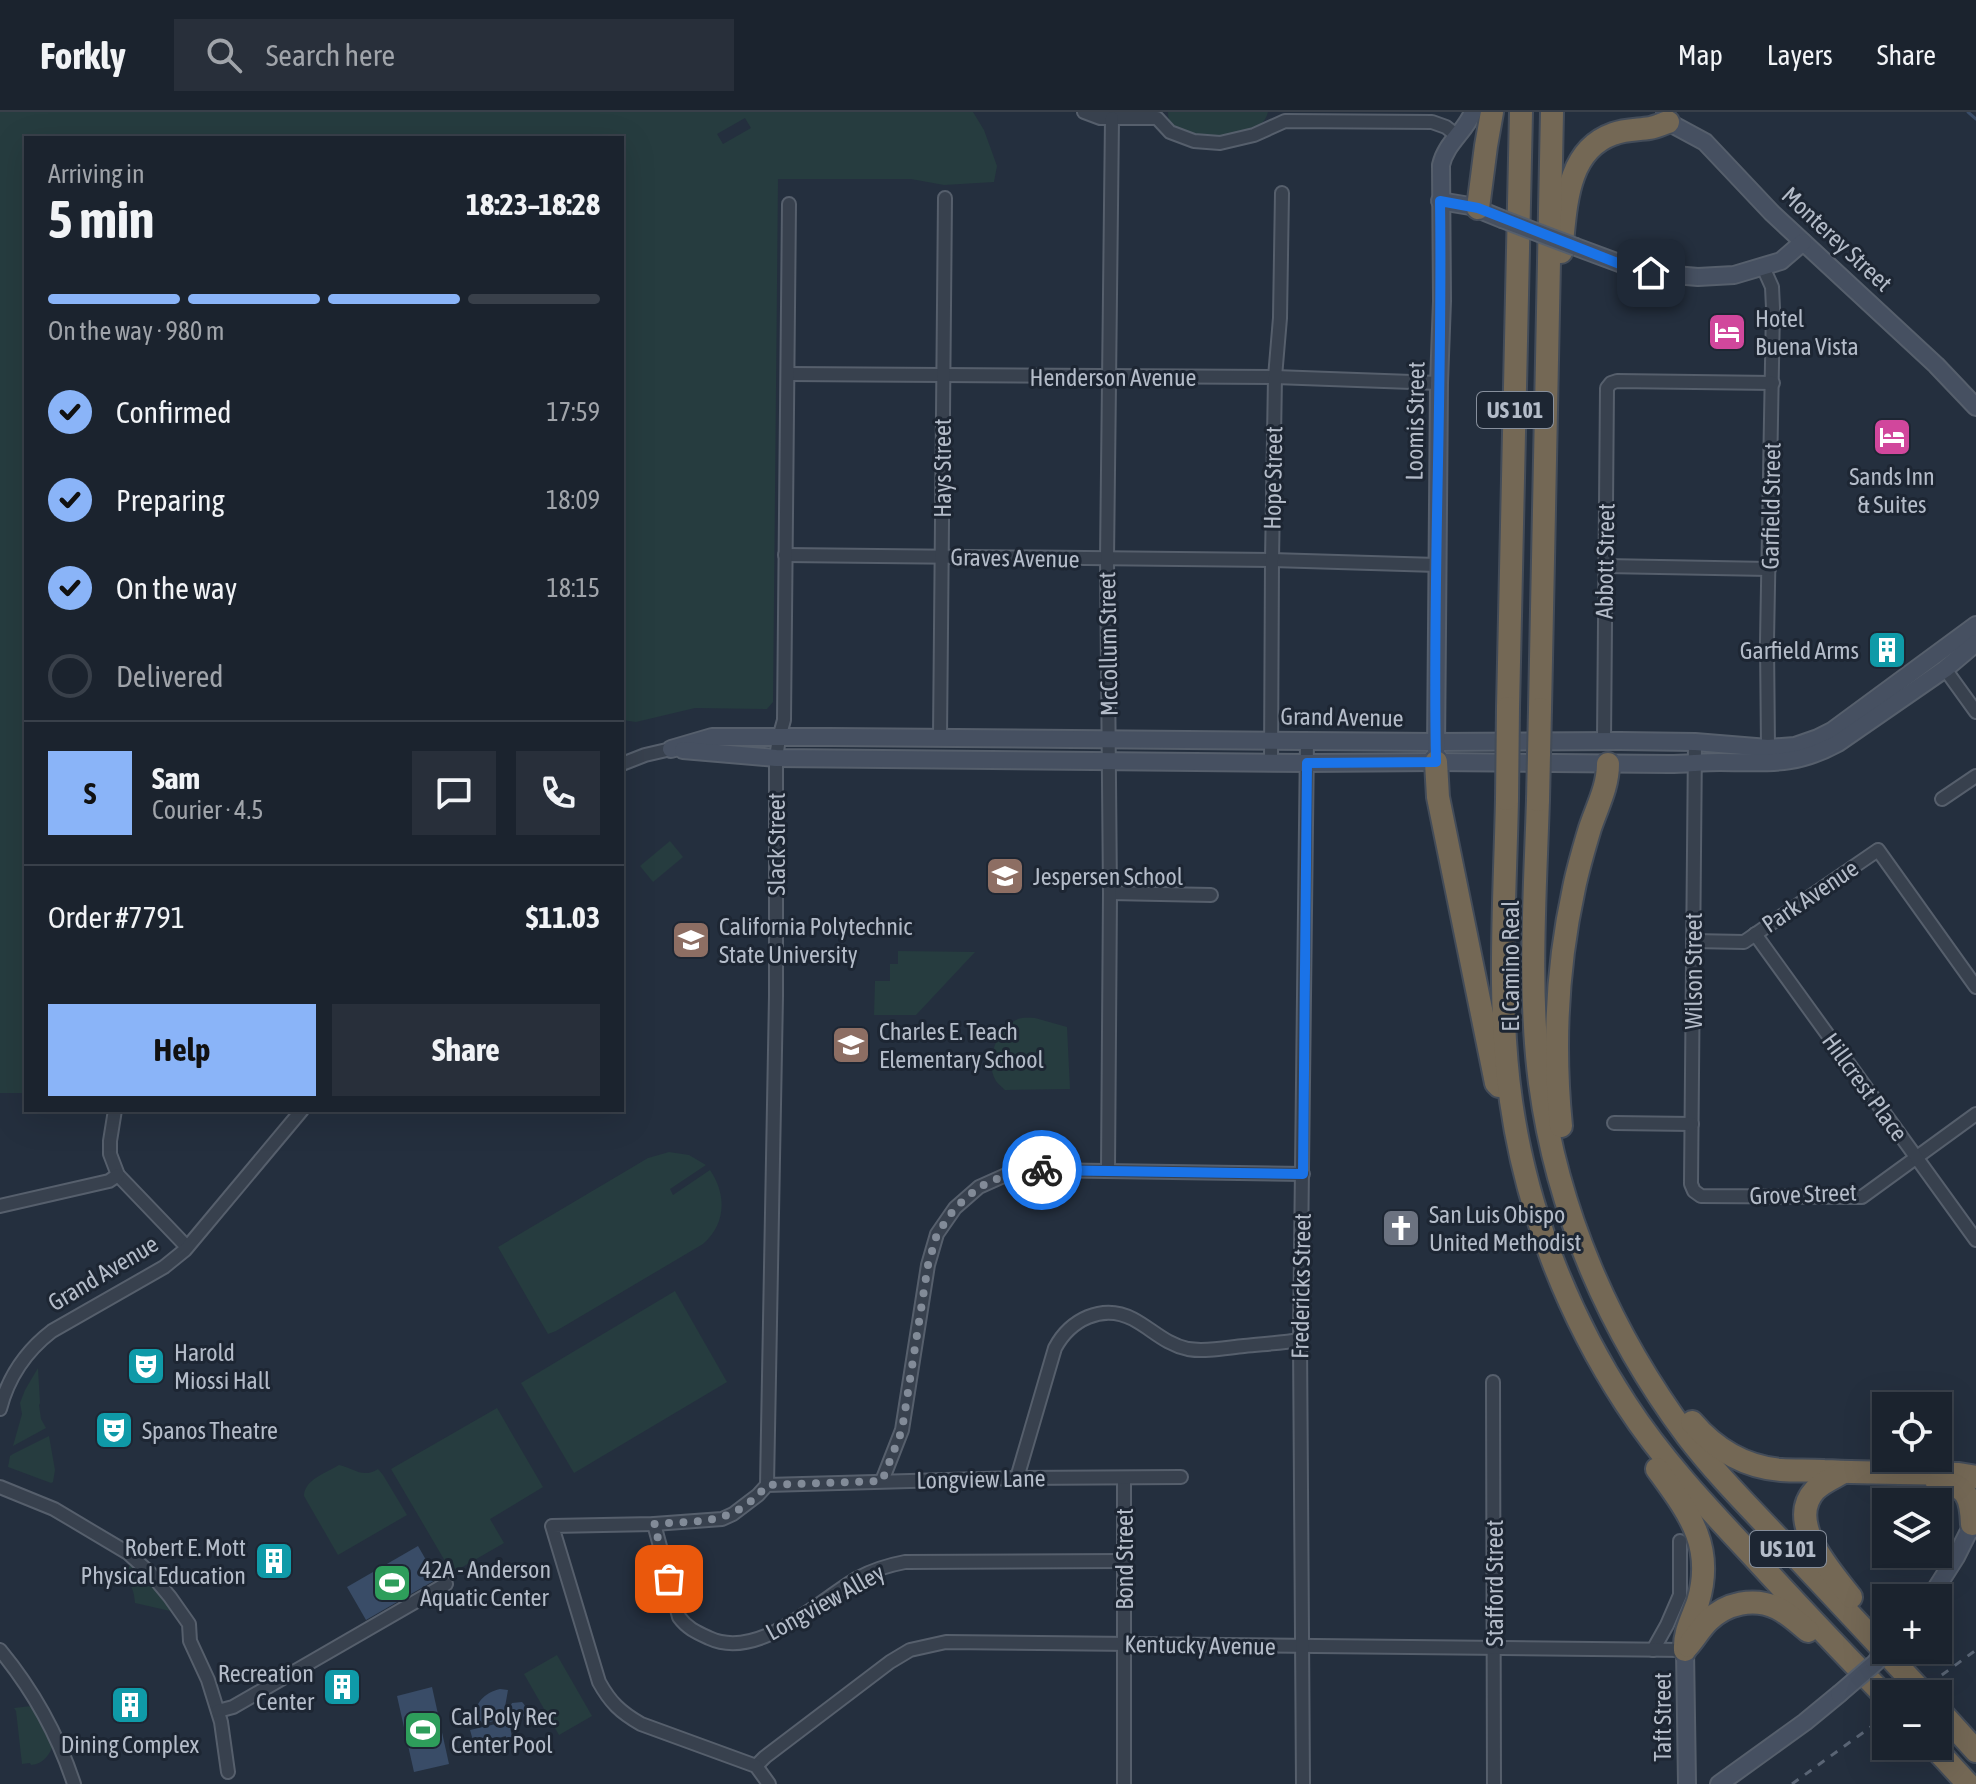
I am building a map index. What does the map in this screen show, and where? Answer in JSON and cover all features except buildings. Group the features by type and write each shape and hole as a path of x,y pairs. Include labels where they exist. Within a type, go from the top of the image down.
{"highway":[{"path":"1478,208 1492,112"},
{"name":"El Camino Real","path":"1521,112 1504,1006 1511,1101 1519,1145 1552,1257 1578,1318 1626,1405 1673,1468 1872,1683"},
{"name":"El Camino Real","path":"1552,112 1534,972 1537,1052 1548,1130 1574,1226 1593,1276 1614,1321 1659,1397 1706,1459 1872,1636"},
{"path":"1547,286 1558,272 1569,192 1581,159 1593,145 1611,134 1651,128 1662,115"},
{"path":"1436,752 1438,797 1496,1083 1511,1101"},
{"path":"1574,1226 1574,1195 1567,1171 1558,1099 1558,995 1574,888 1590,828 1608,781 1608,764"},
{"path":"1659,1397 1682,1410 1713,1444 1741,1460 1778,1470 1970,1473"},
{"path":"1626,1405 1627,1423 1691,1518 1701,1544 1701,1587 1685,1636 1685,1650"},
{"path":"1842,1473 1824,1482 1812,1493 1806,1507 1807,1530 1817,1551 1872,1625"},
{"path":"1866,1473 1882,1482 1948,1483 1959,1486 1969,1499 1974,1521"},
{"path":"1685,1650 1718,1613 1735,1604 1749,1602 1780,1609 1820,1640 1835,1645"},
{"name":"El Camino Real","path":"1898,1664 1912,1680"},
{"path":"1952,1724 1976,1751"},
{"path":"1940,1760 1953,1784"},
{"path":"1946,1760 1968,1784"}],"street":[{"path":"1084,112 1100,118 1158,115 1170,132 1194,141 1220,143 1254,135 1283,116 1349,116 1432,122 1456,135"},
{"name":"Loomis Street","path":"1436,752 1441,165 1443,154 1473,112"},
{"name":"Monterey Street","path":"1662,115 1705,142 1803,242 1936,365 1976,407"},
{"name":"McCollum Street","path":"1108,1170 1110,893 1107,559 1112,118"},
{"name":"Hope Street","path":"1271,763 1275,377 1280,318 1282,193"},
{"name":"Hays Street","path":"940,737 945,198"},
{"path":"1440,201 1478,208 1625,266 1651,273 1726,276 1781,261 1803,242"},
{"name":"Slack Street","path":"767,1485 776,996 776,758 784,720 789,204"},
{"name":"Garfield Street","path":"1763,267 1772,287 1773,383 1767,631 1768,748"},
{"name":"Henderson Avenue","path":"788,374 1275,377 1439,383"},
{"name":"Abbott Street","path":"1604,741 1607,388 1617,381 1773,383"},
{"name":"Graves Avenue","path":"785,555 1272,560 1437,565"},
{"path":"1605,566 1769,569"},
{"name":"Grand Avenue","path":"671,749 776,758 1307,763 1604,741 1695,742 1768,748 1795,746 1832,731 1976,625"},
{"name":"Grand Avenue","path":"624,763 712,737 1307,740 1608,764 1780,762 1819,753 1838,743 1945,669 1976,643"},
{"path":"1933,655 1976,712"},
{"name":"Fredericks Street","path":"1303,1784 1300,1340 1307,740"},
{"path":"1604,741 1608,764"},
{"name":"Wilson Street","path":"1695,742 1691,1184 1701,1196"},
{"path":"1942,799 1976,776"},
{"name":"Park Avenue","path":"1693,941 1744,942 1878,850 1976,987"},
{"path":"1110,893 1211,895"},
{"name":"Hillcrest Place","path":"1755,934 1976,1240"},
{"path":"115,1112 110,1154 118,1175 187,1247"},
{"name":"Grand Avenue","path":"0,1409 20,1364 41,1340 164,1267 187,1247 300,1112"},
{"name":"Grove Street","path":"1701,1196 1862,1197 1976,1114"},
{"path":"1614,1123 1692,1124"},
{"path":"882,1481 902,1430 928,1265 937,1234 955,1208 979,1187 1008,1174 1039,1170 1303,1174"},
{"path":"0,1206 109,1181 118,1175"},
{"path":"1017,1478 1055,1348 1077,1322 1099,1313 1120,1314 1170,1344 1200,1350 1300,1340"},
{"name":"Stafford Street","path":"1493,1382 1494,1784"},
{"name":"Longview Lane","path":"767,1485 1181,1477"},
{"name":"Bond Street","path":"1124,1478 1124,1784"},
{"path":"767,1485 757,1496 722,1519 552,1526 599,1682 609,1699 641,1724 756,1766 769,1784"},
{"path":"0,1487 54,1509 132,1549 189,1624 190,1641 218,1711 228,1772"},
{"path":"1939,1584 1974,1521"},
{"name":"Longview Alley","path":"654,1524 679,1617 692,1631 727,1644 769,1636 860,1577 890,1565 905,1562 1124,1561"},
{"name":"Taft Street","path":"1653,1650 1680,1595 1680,1541"},
{"path":"218,1711 233,1707 446,1584"},
{"name":"Kentucky Avenue","path":"756,1766 890,1662 910,1650 946,1642 1685,1650"},
{"path":"0,1650 43,1711 74,1784"},
{"name":"Taft Street","path":"1685,1650 1687,1784"},
{"path":"1719,1784 1805,1722 1874,1664"}],"green space":[{"path":"0,112 973,112 984,130 997,166 994,182 944,185 911,179 778,179 773,702 767,709 695,708 636,722 624,720 624,136 24,136 24,1093 0,1093","holes":["745,118 751,128 723,144 717,134"]},
{"path":"1168,112 1268,112 1255,129 1215,139 1179,133 1170,124"},
{"path":"670,841 683,857 653,882 640,866"},
{"path":"898,951 975,952 916,1015 874,1015 875,981 890,981 890,964 898,964"},
{"path":"1035,1018 1067,1027 1070,1089 1005,1090 996,1081 991,1065 998,1038 1016,1020"},
{"path":"669,1152 689,1155 706,1165 670,1189 673,1195 710,1170 716,1180 722,1209 711,1236 703,1244 548,1334 498,1247 648,1158"},
{"path":"675,1291 727,1382 574,1473 521,1383"},
{"path":"38,1368 39,1405 46,1428 13,1446 22,1414 20,1403"},
{"path":"497,1408 543,1487 490,1519 504,1543 452,1573 391,1469"},
{"path":"49,1436 55,1470 53,1482 8,1467 10,1456"},
{"path":"339,1465 363,1473 378,1469 407,1515 338,1555 304,1496 312,1481"},
{"path":"136,1563 179,1613 135,1603 132,1588 123,1577 126,1568"},
{"path":"557,1655 592,1716 559,1735 524,1674"},
{"path":"36,1706 54,1743 40,1763 22,1764 14,1708"}],"water":[{"name":"42A - Anderson Aquatic Center","path":"418,1546 437,1579 366,1620 347,1587"},
{"name":"Cal Poly Rec Center Pool","path":"432,1687 449,1764 414,1772 397,1696"},
{"path":"500,1689 508,1690 506,1709 512,1703 522,1702 526,1713 520,1719 508,1716 512,1737 474,1744 470,1730 500,1723 499,1720 475,1725 474,1718 483,1697"}],"waterway":[{"path":"1968,112 1976,119"}],"railway":[{"path":"1935,1680 1976,1650"},
{"path":"1792,1784 1872,1726"}],"way so far":[{"path":"669,1579 654,1524 722,1519 757,1496 767,1485 882,1481 902,1430 928,1265 937,1234 955,1208 979,1187 1008,1174 1042,1170"}],"place":[{"name":"Hotel Buena Vista","path":"1727,332"},
{"name":"Sands Inn & Suites","path":"1892,437"},
{"name":"Garfield Arms","path":"1887,650"},
{"name":"Jespersen School","path":"1005,876"},
{"name":"California Polytechnic State University","path":"691,940"},
{"name":"Charles E. Teach Elementary School","path":"851,1045"},
{"name":"San Luis Obispo United Methodist","path":"1401,1228"},
{"name":"Harold Miossi Hall","path":"146,1366"},
{"name":"Spanos Theatre","path":"114,1430"},
{"name":"Robert E. Mott Physical Education","path":"274,1561"},
{"name":"42A - Anderson Aquatic Center","path":"392,1583"},
{"name":"Recreation Center","path":"342,1687"},
{"name":"Dining Complex","path":"130,1705"},
{"name":"Cal Poly Rec Center Pool","path":"423,1730"}],"route":[{"path":"1042,1170 1303,1174 1307,763 1436,762 1442,301 1440,201 1478,208 1625,266 1651,273"}]}
